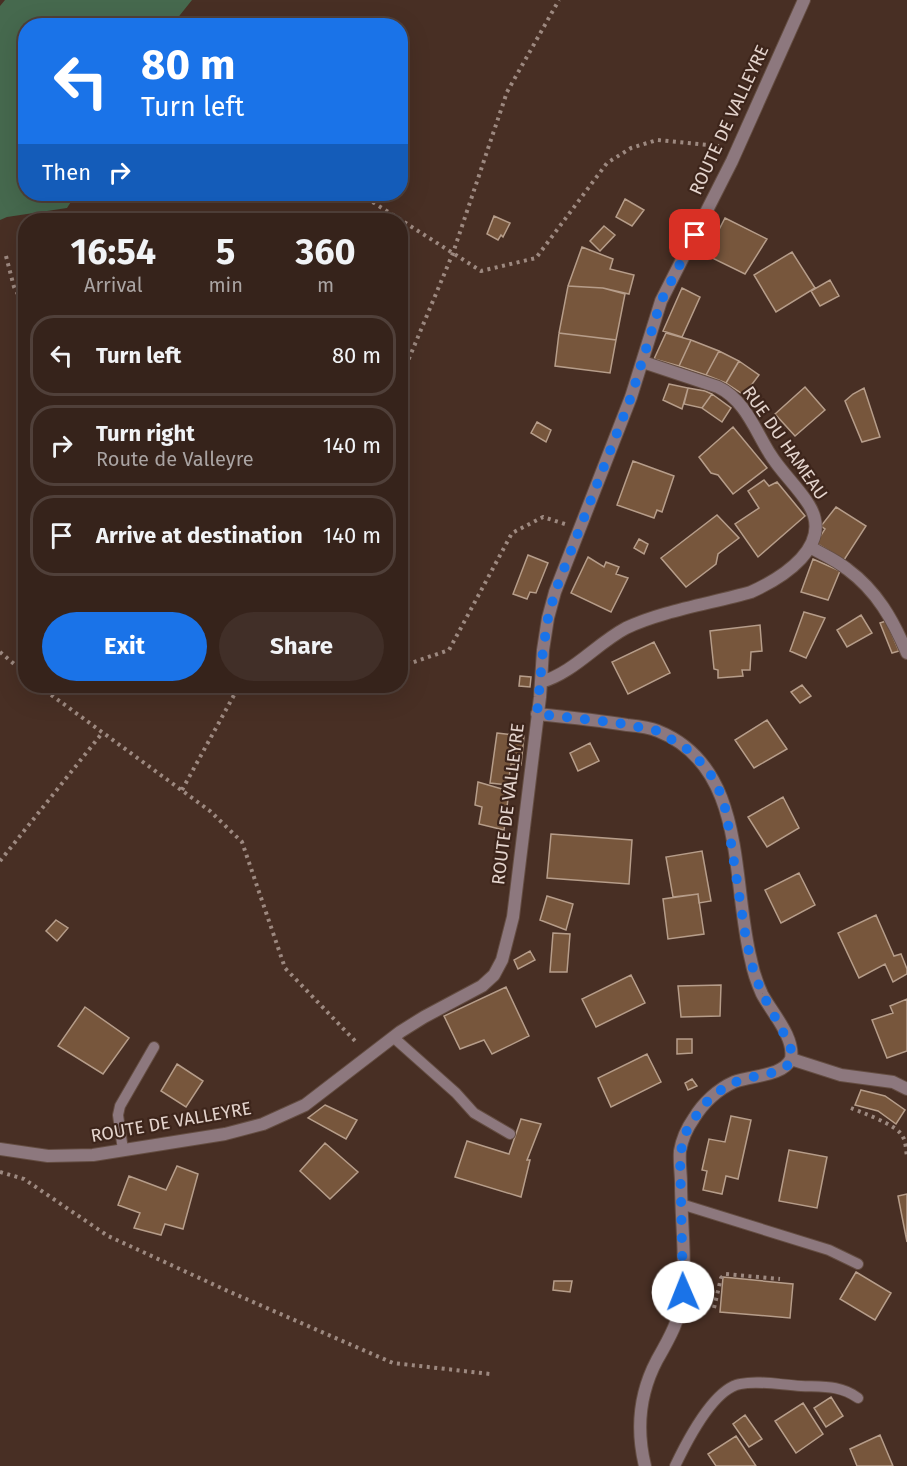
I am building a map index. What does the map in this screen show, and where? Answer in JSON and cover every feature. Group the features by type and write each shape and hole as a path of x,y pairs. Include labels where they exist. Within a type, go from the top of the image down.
{"street":[{"name":"ROUTE DE VALLEYRE","path":"0,1149 56,1157 86,1156 225,1134 263,1124 305,1105 393,1037 424,1017 482,986 499,969 513,917 543,650 549,612 555,592 643,362 661,301 738,147 804,0"},
{"name":"RUE DU HAMEAU","path":"643,362 718,387 739,402 771,457 812,511 815,524 810,547"},
{"path":"541,682 561,674 608,638 629,627 765,586 794,566 810,547 847,568 873,592 885,609 907,653"},
{"path":"537,714 618,723 658,731 690,751 706,768 717,784 726,811 746,939 754,973 791,1050 791,1059 780,1071 727,1085 711,1097 697,1112 686,1132 680,1154 682,1302 675,1326 650,1374 641,1403 639,1438 645,1466"},
{"path":"791,1059 824,1071 879,1079 907,1089"}],"lane":[{"path":"393,1037 456,1093 474,1113 510,1134"},
{"path":"123,1150 118,1115 120,1106 154,1047"},
{"path":"681,1204 829,1250 858,1264"},
{"path":"675,1466 698,1424 723,1394 734,1386 753,1383 842,1388 858,1398"}],"path":[{"path":"408,361 453,253 507,92 559,0"},
{"path":"408,224 482,271 536,258 607,164 632,148 657,140 693,145 738,147"},
{"path":"371,201 390,213"},
{"path":"6,256 18,294"},
{"path":"408,662 411,663 449,650 512,533 543,517 580,529"},
{"path":"0,652 18,667"},
{"path":"49,693 210,811 242,842 285,968 369,1056"},
{"path":"182,790 234,693"},
{"path":"0,861 103,732"},
{"path":"851,1108 900,1133 903,1136 907,1157"},
{"path":"0,1172 24,1179 108,1236 393,1363 490,1374"},
{"path":"714,1308 721,1278 725,1274 780,1280"}],"green space":[{"path":"5,0 192,0 178,18 18,18 18,201 72,201 67,208 18,213 18,215 0,220 0,6"}],"building":[{"path":"625,199 644,210 632,226 616,217"},
{"path":"494,216 510,223 503,237 501,235 498,240 487,234"},
{"path":"725,218 767,239 745,274 706,255"},
{"path":"604,226 615,235 600,251 590,241"},
{"path":"582,247 613,259 610,269 634,275 629,294 603,288 568,286"},
{"path":"792,252 815,288 776,312 754,275"},
{"path":"830,280 839,296 820,306 811,291"},
{"path":"568,286 603,288 625,294 616,340 559,333"},
{"path":"682,288 700,297 682,337 663,331"},
{"path":"559,333 616,340 610,373 555,366"},
{"path":"666,333 691,340 679,366 654,359"},
{"path":"691,340 719,351 706,375 679,366"},
{"path":"719,351 739,361 726,383 706,375"},
{"path":"739,361 759,375 744,395 726,383"},
{"path":"669,384 688,388 682,409 663,400"},
{"path":"805,387 825,410 795,436 775,414"},
{"path":"688,388 712,394 702,408 684,404"},
{"path":"864,388 880,437 862,442 845,401"},
{"path":"712,394 731,408 722,422 702,408"},
{"path":"537,422 551,430 546,442 531,433"},
{"path":"733,427 767,468 733,494 718,475 711,473 699,457"},
{"path":"633,461 674,476 662,512 657,510 654,518 617,505"},
{"path":"764,480 769,486 777,482 805,516 758,557 735,524 759,508 748,491"},
{"path":"836,507 866,526 844,560 816,543 825,529 821,526"},
{"path":"717,515 739,538 718,554 716,564 686,587 661,558"},
{"path":"639,539 648,544 644,554 634,548"},
{"path":"528,555 548,563 536,593 530,592 527,599 513,594"},
{"path":"588,557 604,567 606,562 619,567 616,574 628,578 611,612 571,593"},
{"path":"813,559 840,571 828,600 801,592"},
{"path":"804,612 825,618 806,658 790,651"},
{"path":"861,615 872,633 847,647 837,630"},
{"path":"886,621 899,651 892,653 880,623"},
{"path":"760,625 762,651 751,652 750,670 742,670 743,676 718,678 718,670 714,669 710,631"},
{"path":"654,642 670,673 628,694 612,662"},
{"path":"520,676 531,677 530,687 519,686"},
{"path":"802,685 811,696 800,703 791,692"},
{"path":"767,720 787,749 754,768 735,740"},
{"path":"497,733 524,736 521,765 511,764 508,785 490,783"},
{"path":"590,743 599,761 578,771 570,753"},
{"path":"478,782 509,791 504,830 479,824 482,807 475,805"},
{"path":"783,797 799,828 767,847 748,817"},
{"path":"551,834 632,840 629,884 547,878"},
{"path":"702,851 711,901 699,903 698,894 673,897 666,857"},
{"path":"799,873 815,905 781,923 765,890"},
{"path":"698,894 704,934 668,939 663,899"},
{"path":"547,896 573,904 566,930 540,920"},
{"path":"876,915 894,956 901,954 907,969 907,974 893,982 885,964 859,978 838,933"},
{"path":"56,920 68,928 57,941 46,931"},
{"path":"553,933 570,934 567,972 550,972"},
{"path":"530,951 535,960 518,969 514,960"},
{"path":"631,975 645,1003 596,1027 582,999"},
{"path":"721,985 720,1016 681,1017 678,986"},
{"path":"506,987 529,1036 492,1054 484,1040 460,1049 444,1016"},
{"path":"907,999 907,1051 887,1058 872,1020 893,1013 890,1006"},
{"path":"85,1007 129,1038 103,1074 58,1046"},
{"path":"677,1039 692,1039 692,1053 677,1054"},
{"path":"647,1054 661,1082 611,1107 598,1078"},
{"path":"177,1064 203,1081 186,1107 161,1091"},
{"path":"692,1079 697,1086 688,1090 685,1083"},
{"path":"861,1090 885,1096 905,1110 896,1124 878,1111 855,1105"},
{"path":"325,1105 357,1120 346,1139 308,1118"},
{"path":"731,1116 751,1120 738,1179 726,1176 722,1194 703,1190 707,1171 702,1170 709,1139 725,1142"},
{"path":"521,1119 541,1124 527,1160 530,1160 521,1197 455,1177 467,1141 509,1154"},
{"path":"325,1143 358,1172 330,1199 300,1171"},
{"path":"789,1150 827,1157 817,1208 779,1201"},
{"path":"177,1166 198,1174 183,1229 165,1224 161,1235 134,1228 140,1213 118,1205 129,1176 166,1190"},
{"path":"907,1194 907,1242 898,1196"},
{"path":"856,1272 891,1293 875,1320 840,1299"},
{"path":"723,1277 793,1284 790,1318 720,1312"},
{"path":"554,1281 572,1281 570,1292 553,1290"},
{"path":"831,1397 843,1416 826,1427 814,1408"},
{"path":"803,1403 823,1434 796,1453 775,1421"},
{"path":"745,1415 762,1439 749,1447 733,1424"},
{"path":"880,1435 893,1466 857,1466 850,1449"},
{"path":"736,1436 756,1466 716,1466 708,1454"}],"route":[{"path":"683,1292 680,1154 686,1132 703,1105 727,1085 780,1071 787,1066 792,1056 790,1045 754,973 746,939 726,811 717,784 700,760 680,743 658,731 618,723 537,714 543,650 555,592 631,397 661,301 695,235"}]}
